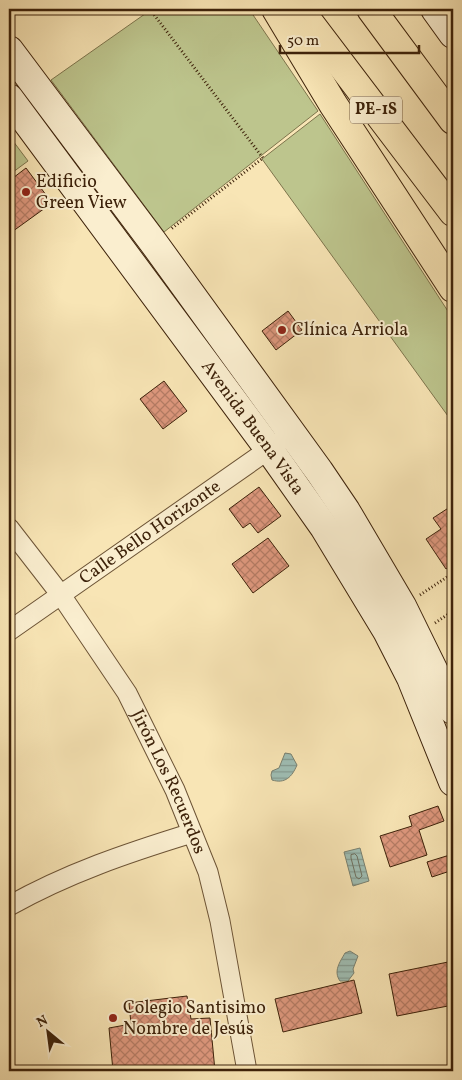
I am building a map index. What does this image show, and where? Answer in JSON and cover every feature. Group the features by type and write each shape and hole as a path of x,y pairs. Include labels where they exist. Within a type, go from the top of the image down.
{"highway":[{"path":"276,9 333,104 453,288"},
{"name":"PE-1S","path":"299,9 453,212"},
{"path":"371,9 453,120"}],"main road":[{"path":"435,9 453,34"},
{"name":"Avenida Buena Vista","path":"9,50 293,433 346,512 402,606 453,710"},
{"name":"Avenida Buena Vista","path":"9,98 269,449 324,527 386,631 411,678 453,782"},
{"path":"63,169 74,165 86,154"}],"street":[{"name":"Calle Bello Horizonte","path":"9,631 293,433"},
{"name":"Jirón Los Recuerdos","path":"9,528 61,596 127,693 175,790 208,872 220,920 247,1071"},
{"path":"9,906 72,874 135,850 192,833"}],"path":[{"path":"152,12 263,158 166,232"},
{"path":"402,606 453,573"}],"green space":[{"path":"152,9 249,9 318,111 164,232 51,80"},
{"path":"320,114 453,319 453,423 262,159"},
{"path":"9,138 28,161 9,175"}],"water":[{"path":"285,753 291,754 297,765 288,779 281,781 272,780 272,771 279,768"},
{"path":"360,848 369,881 353,886 344,852"},
{"path":"350,951 358,956 353,969 354,973 348,981 340,981 337,974 338,967 345,953"}],"building":[{"name":"Edificio Green View","path":"26,168 52,203 9,234 9,181"},
{"name":"Clínica Arriola","path":"288,311 302,330 276,350 262,331"},
{"path":"164,381 187,411 163,429 140,399"},
{"path":"259,487 281,516 258,533 250,523 243,528 229,509"},
{"path":"453,505 453,564 446,569 426,539 441,529 433,518"},
{"path":"268,538 289,566 253,593 232,564"},
{"path":"438,806 444,821 419,830 427,855 390,867 380,836 412,826 409,816"},
{"path":"453,854 453,870 432,877 427,862"},
{"path":"453,961 453,1005 397,1016 389,974"},
{"path":"354,980 362,1013 283,1032 275,999"},
{"path":"187,996 191,1019 210,1018 215,1071 113,1071 109,1028 131,1024 129,1003"}],"place":[{"name":"Edificio Green View","path":"26,192"},
{"name":"Clínica Arriola","path":"282,330"},
{"name":"Colegio Santisimo Nombre de Jesús","path":"113,1018"}]}
